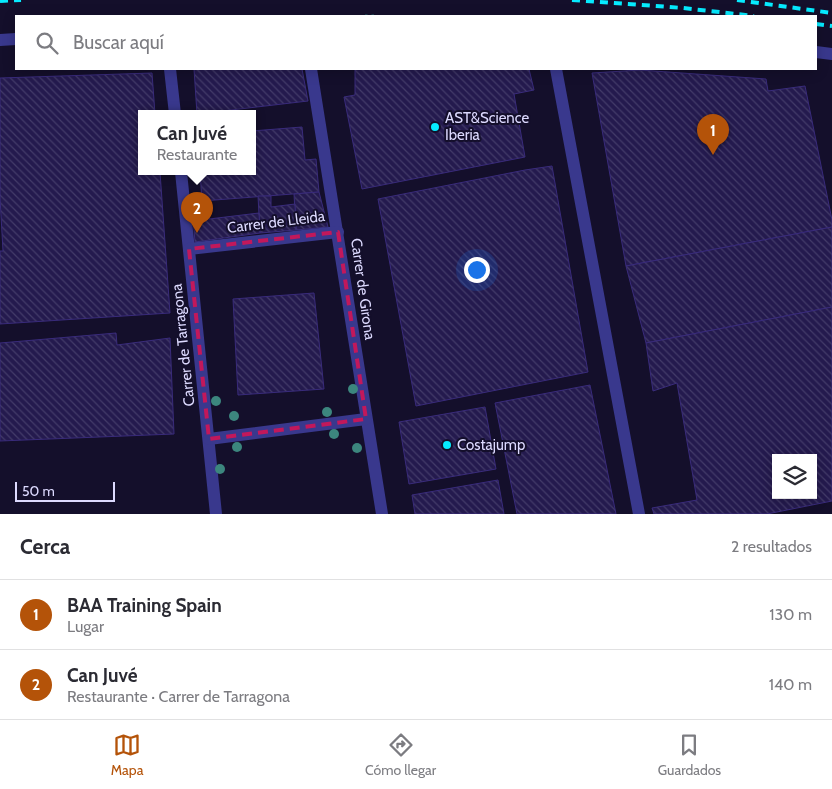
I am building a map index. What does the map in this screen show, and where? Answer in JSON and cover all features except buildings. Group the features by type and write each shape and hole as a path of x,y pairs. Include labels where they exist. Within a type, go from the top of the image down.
{"street":[{"path":"0,40 15,39"},
{"path":"817,52 832,54"},
{"path":"170,70 175,110"},
{"name":"Carrer de Girona","path":"312,70 382,514"},
{"path":"556,70 639,514"},
{"name":"Carrer de Tarragona","path":"181,175 216,514"},
{"name":"Carrer de Lleida","path":"189,249 338,232"},
{"path":"209,439 366,419"}],"highlighted area":[{"path":"338,232 366,419 209,439 189,249"}],"railway":[{"path":"0,1 21,0"},
{"path":"572,0 683,8 745,15"},
{"path":"737,0 832,13"},
{"path":"817,24 832,26"}],"place":[{"name":"AST&Science Iberia","path":"435,127"},
{"name":"BAA Training Spain","path":"713,155"},
{"name":"Can Juvé","path":"197,233"},
{"name":"Costajump","path":"447,445"}]}
